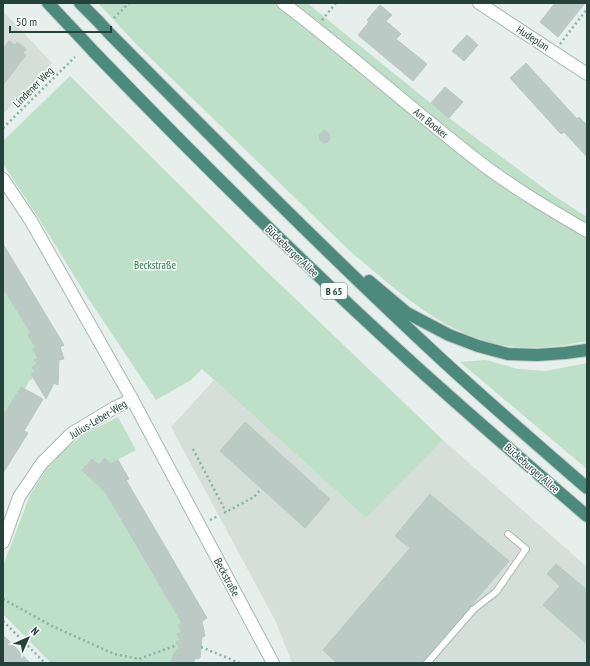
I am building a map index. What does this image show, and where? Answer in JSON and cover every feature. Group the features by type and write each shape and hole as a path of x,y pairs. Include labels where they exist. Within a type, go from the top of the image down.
{"highway":[{"name":"Bückeburger Allee","path":"48,3 219,180 322,279 416,366 587,516"},
{"name":"Bückeburger Allee","path":"80,3 348,270 426,345 487,401 587,488"},
{"path":"348,270 372,282 407,313 449,335 478,346 508,354 565,354 587,350"}],"street":[{"name":"Am Booker","path":"283,3 316,28 423,117 483,164 544,206 587,231"},
{"name":"Hudeplan","path":"479,3 587,74"},
{"name":"Beckstraße","path":"3,179 31,221 132,399 273,663"},
{"name":"Julius-Leber-Weg","path":"3,542 19,497 42,463 71,434 132,399"}],"lane":[{"path":"427,663 474,609 496,592 526,549 508,534"}],"path":[{"path":"114,18 130,3"},
{"path":"316,28 336,3"},
{"path":"554,52 587,9"},
{"name":"Lindener Weg","path":"3,128 75,57"},
{"path":"193,449 225,512 254,497 262,489"},
{"path":"3,599 52,626 114,654 139,659 178,645"},
{"path":"3,621 45,663"},
{"path":"201,647 240,663"}],"shaded area":[{"path":"3,11 52,63 3,114"},
{"path":"214,380 366,518 443,440 587,567 587,663 292,663 276,622 171,427"}],"green space":[{"path":"98,3 307,3 449,118 553,195 587,217 587,341 548,347 528,348 508,346 485,341 443,323 405,297 351,252 136,44"},
{"path":"70,76 261,266 443,440 366,518 202,369 191,380 156,400 86,295 3,164 3,141"},
{"path":"3,288 31,333 36,348 33,349 38,358 35,360 37,364 32,367 35,371 31,374 33,378 29,381 25,389 21,387 3,416"},
{"path":"486,360 518,369 546,371 587,363 587,469 460,362"},
{"path":"118,417 136,450 110,464 105,458 99,465 92,459 82,470 106,493 182,623 178,625 182,632 177,635 180,640 176,642 179,648 174,651 177,656 172,659 170,663 51,663 3,614 3,566 30,495 46,470 64,450 83,435"}],"building":[{"path":"555,3 585,3 558,37 540,22"},
{"path":"380,5 392,15 386,21 401,34 396,39 427,64 413,81 358,35 369,22 367,20"},
{"path":"467,35 478,45 464,61 452,51"},
{"path":"9,41 15,45 17,42 26,49 23,53 26,55 3,85 3,49"},
{"path":"526,63 577,119 579,117 587,125 587,157 564,132 561,134 510,78"},
{"path":"445,87 463,102 449,118 431,103"},
{"path":"324,130 329,134 330,139 323,143 319,136"},
{"path":"3,244 64,345 60,347 64,359 59,360 58,385 54,383 46,399 31,374 35,371 32,367 37,364 34,360 38,358 33,349 36,348 28,335 31,333 3,288"},
{"path":"21,387 43,399 24,431 28,433 3,473 3,416"},
{"path":"245,422 330,499 305,528 220,451"},
{"path":"105,458 110,464 118,460 129,479 126,480 207,618 202,621 205,636 202,637 200,658 195,659 193,663 170,663 176,650 179,648 176,642 180,640 177,634 182,632 178,625 182,623 106,493 82,470 92,459 99,465"},
{"path":"430,494 509,561 422,663 337,663 323,650 410,548 395,536"},
{"path":"556,564 587,590 587,644 543,605 560,586 547,574"},
{"path":"3,635 14,646 30,663 3,663"}]}
